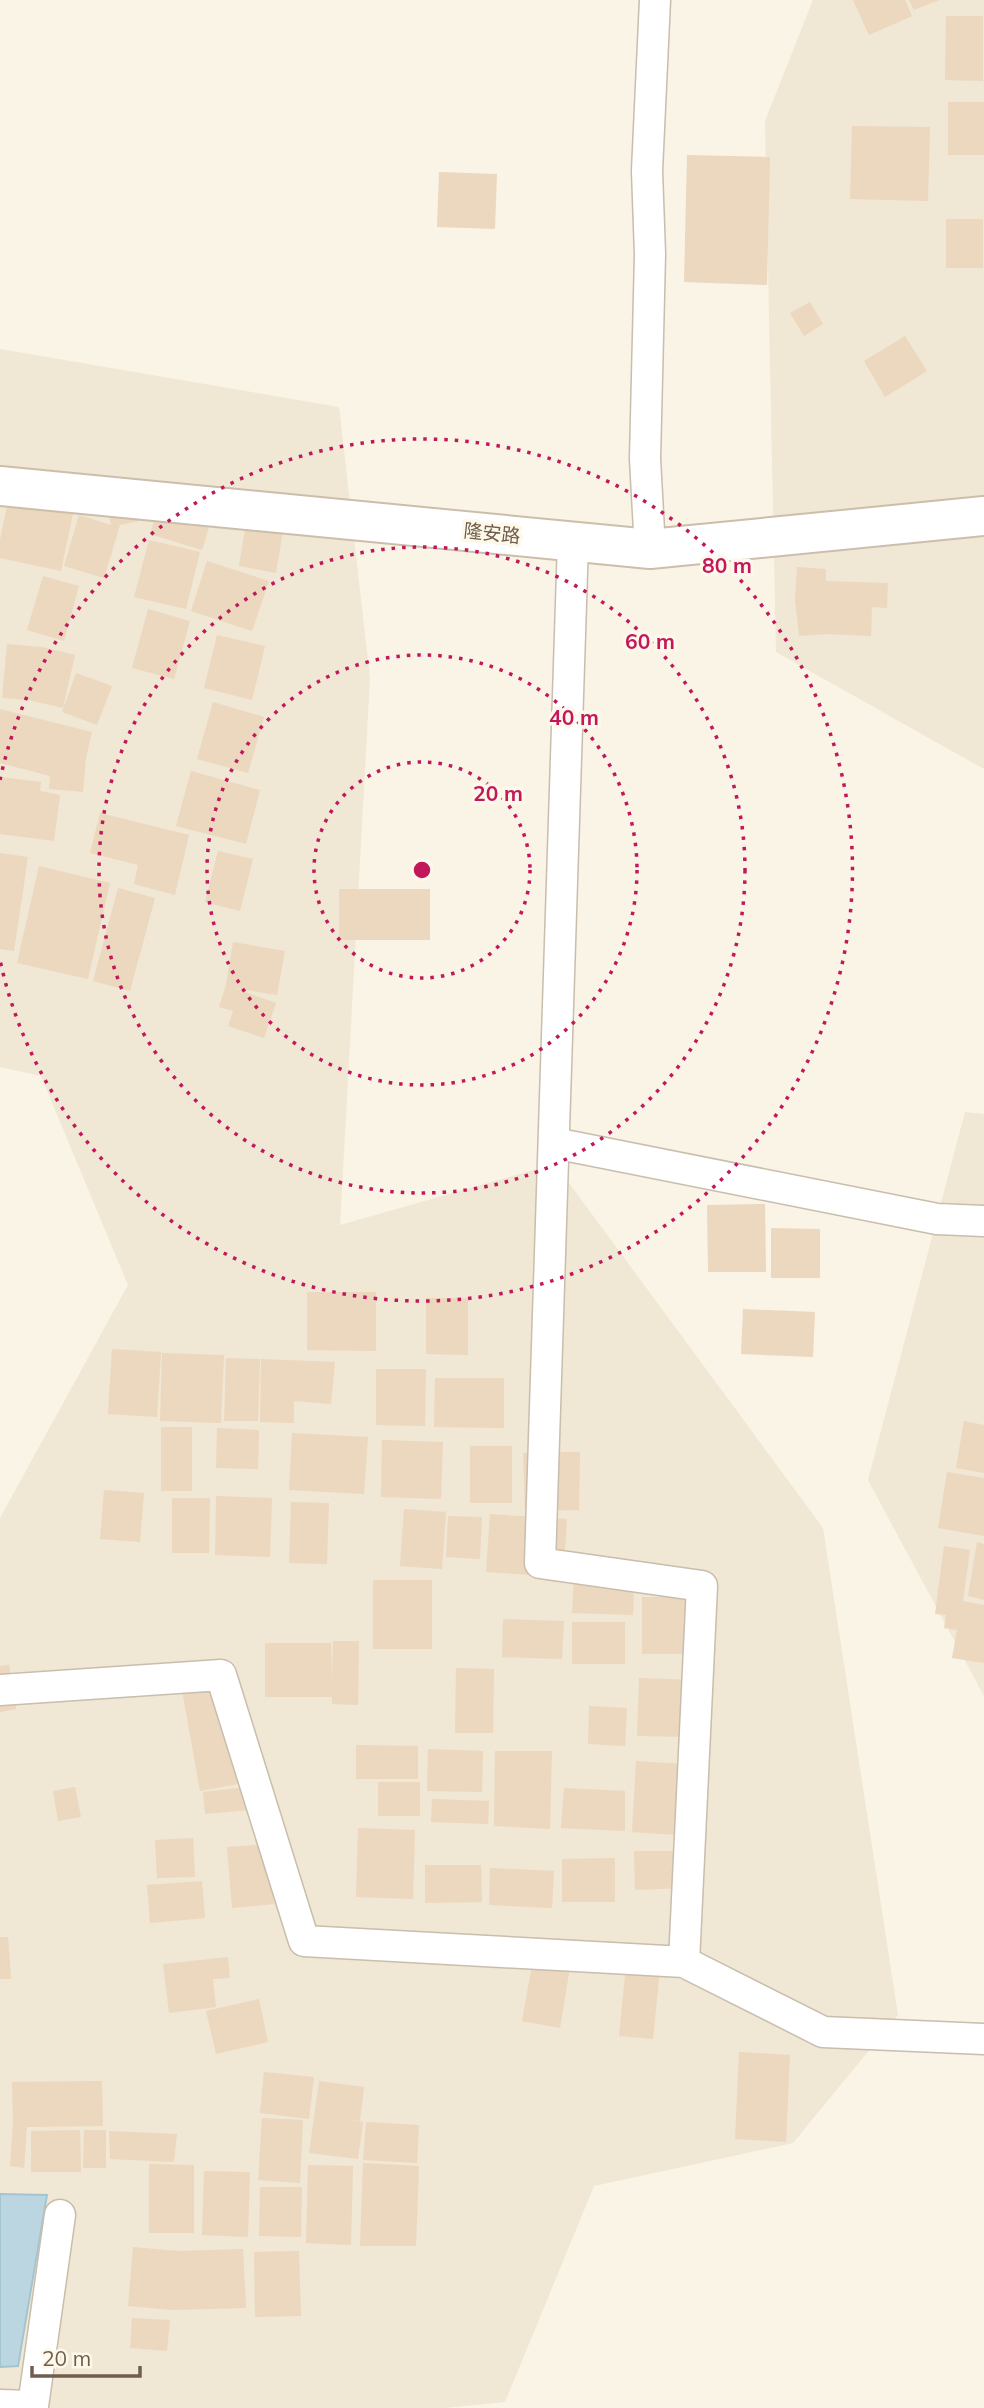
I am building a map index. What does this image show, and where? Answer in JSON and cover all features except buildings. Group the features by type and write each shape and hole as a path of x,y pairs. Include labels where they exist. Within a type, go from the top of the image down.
{"street":[{"path":"650,548 645,459 650,254 648,172 655,0"},
{"name":"隆安路","path":"0,486 650,548 984,516"},
{"path":"573,541 540,1563 702,1586 684,1962"},
{"path":"554,1143 937,1219 984,1221"},
{"path":"0,1690 221,1675 304,1941 684,1962 823,2032 984,2039"},
{"path":"0,2405 33,2406 60,2215"}],"shaded area":[{"path":"813,0 984,0 984,769 776,652 765,121"},
{"path":"0,349 339,407 370,678 340,1225 555,1164 823,1528 898,2015 793,2143 594,2186 505,2402 445,2408 0,2408 0,1518 128,1285 41,1076 0,1067"},
{"path":"965,1112 984,1114 984,1696 868,1480"}],"water":[{"path":"0,2194 47,2195 18,2366 0,2367"}]}
